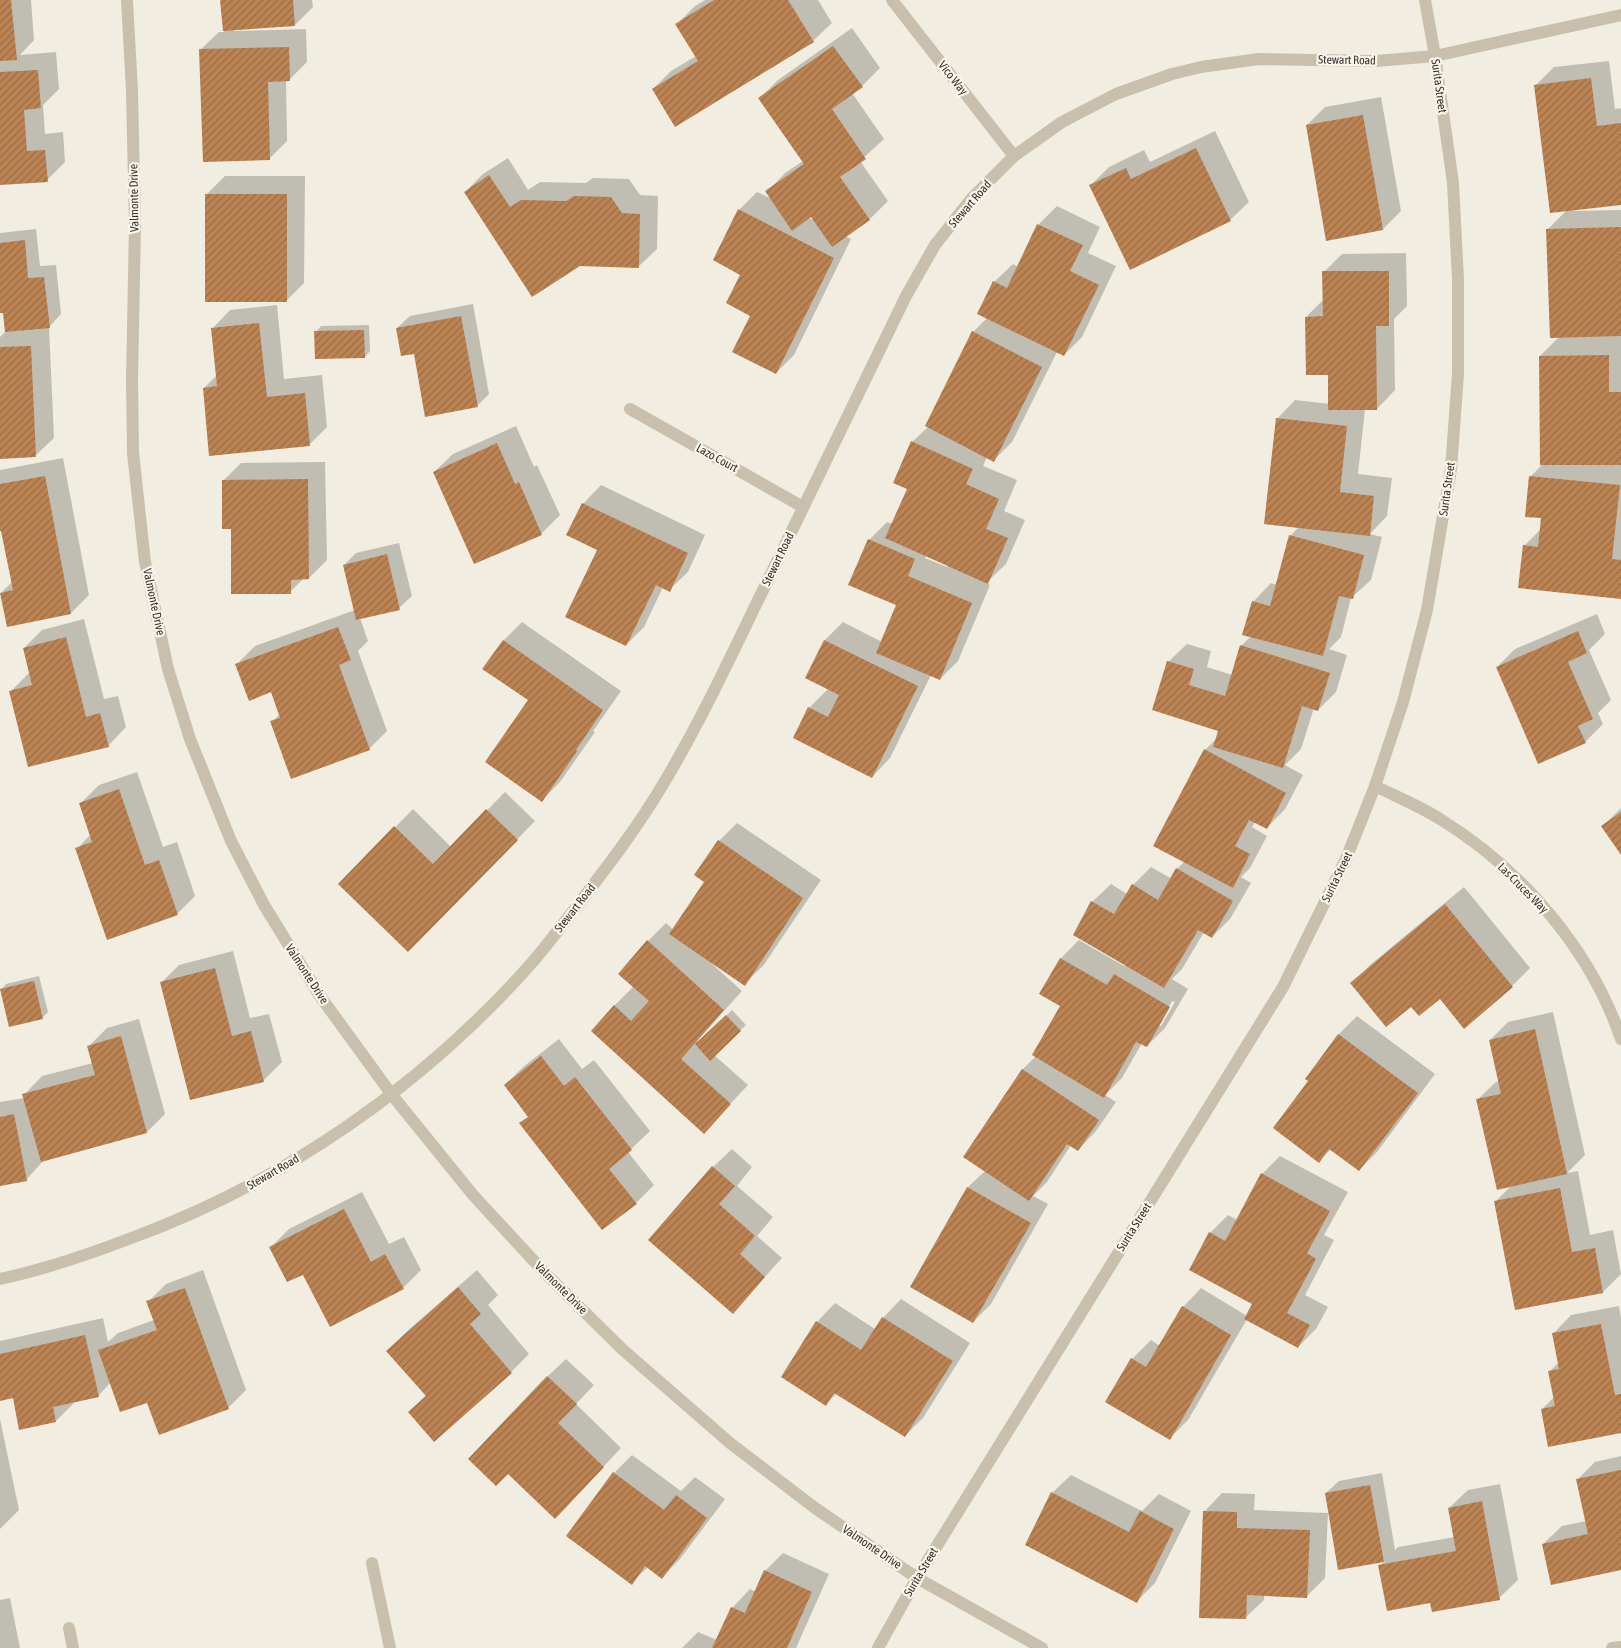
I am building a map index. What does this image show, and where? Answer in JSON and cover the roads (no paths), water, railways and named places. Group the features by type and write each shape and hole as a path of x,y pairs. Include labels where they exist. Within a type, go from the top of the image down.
{"street":[{"name":"Valmonte Drive","path":"127,0 132,91 134,216 133,453 145,562 168,669 190,739 231,841 264,905 320,996 392,1095 473,1195 546,1274 622,1349 730,1443 815,1508 917,1578 1042,1648"},
{"name":"Vico Way","path":"892,0 1014,156"},
{"name":"Surita Street","path":"878,1648 917,1578 1283,987 1346,859 1375,786 1403,702 1427,610 1451,469 1458,374 1458,279 1453,183 1425,0"},
{"name":"Stewart Road","path":"0,1279 82,1257 180,1220 244,1190 334,1136 392,1095 431,1063 531,965 612,862 662,786 706,708 906,296 935,245 972,198 1014,156 1070,118 1116,94 1172,74 1201,67 1259,59 1376,61 1435,56 1621,15"},
{"name":"Lazo Court","path":"630,410 803,507"},
{"name":"Las Cruces Way","path":"1375,786 1438,818 1464,835 1511,873 1552,917 1587,966 1615,1021 1621,1038"},
{"path":"372,1563 390,1648"},
{"path":"69,1628 73,1648"},
{"path":"1612,1648 1621,1647"}]}
